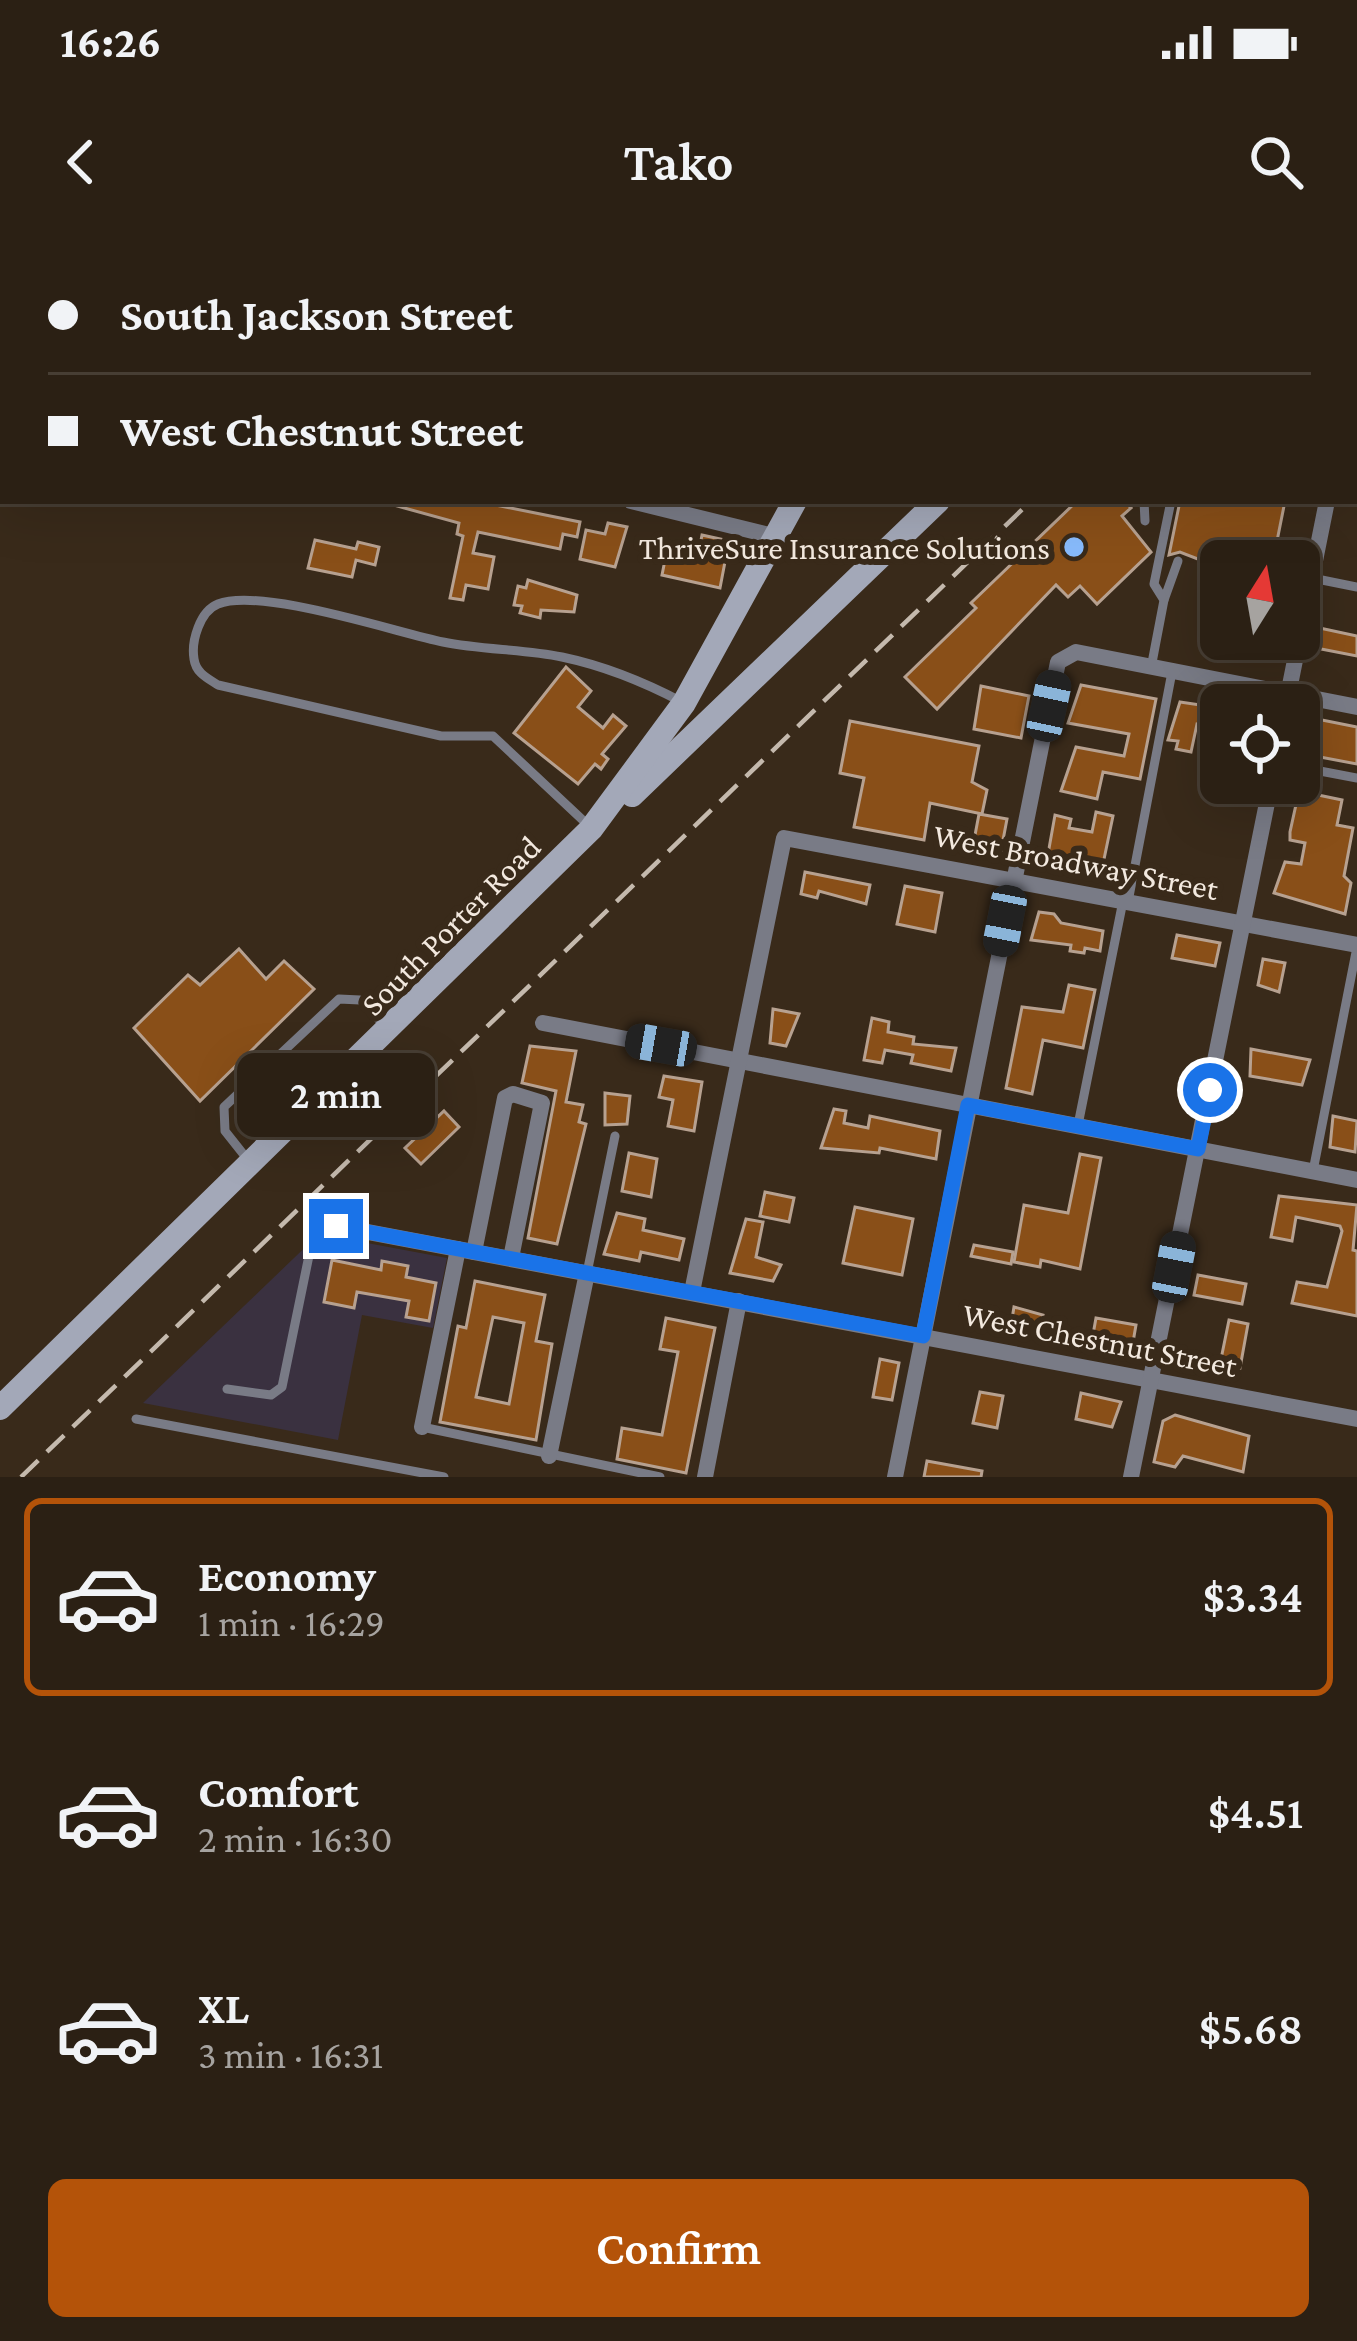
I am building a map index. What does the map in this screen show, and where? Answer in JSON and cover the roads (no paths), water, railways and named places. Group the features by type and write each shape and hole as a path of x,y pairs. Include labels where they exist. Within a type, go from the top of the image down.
{"street":[{"path":"643,504 777,537"},
{"name":"South Porter Road","path":"0,1408 390,1031 598,821 684,703 793,504"},
{"path":"598,821 643,789 935,504"},
{"path":"1319,540 1326,504"},
{"path":"895,1477 1058,662 1065,655 1224,684"},
{"path":"1320,703 1357,707"},
{"path":"1131,1477 1267,804"},
{"name":"West Broadway Street","path":"739,1060 784,838 1357,944"},
{"path":"543,1023 1357,1180"},
{"path":"692,1292 739,1060"},
{"path":"422,1427 505,1098 514,1094 542,1103 511,1258"},
{"name":"West Chestnut Street","path":"336,1226 1357,1419"},
{"path":"549,1456 587,1273"},
{"path":"705,1477 740,1301"}],"lane":[{"path":"1144,504 1145,521"},
{"path":"1161,595 1154,584 1170,504"},
{"path":"1151,668 1161,595 1178,561"},
{"path":"1320,580 1357,587"},
{"path":"598,821 493,736 441,736 218,685 202,675 194,661 202,617 215,604 237,601 345,616 442,642 562,657 636,678 684,703"},
{"path":"1078,1125 1172,672"},
{"path":"1320,771 1357,778"},
{"path":"1313,1171 1357,944"},
{"path":"252,1164 225,1131 224,1106 339,999 360,1000 390,1031"},
{"path":"587,1273 616,1136"},
{"path":"227,1389 271,1395 282,1388 312,1241 317,1231 336,1226"},
{"path":"136,1419 444,1477"},
{"path":"422,1427 660,1477"}],"railway":[{"path":"21,1477 1028,504"}],"place":[{"name":"ThriveSure Insurance Solutions","path":"1074,547"}]}
